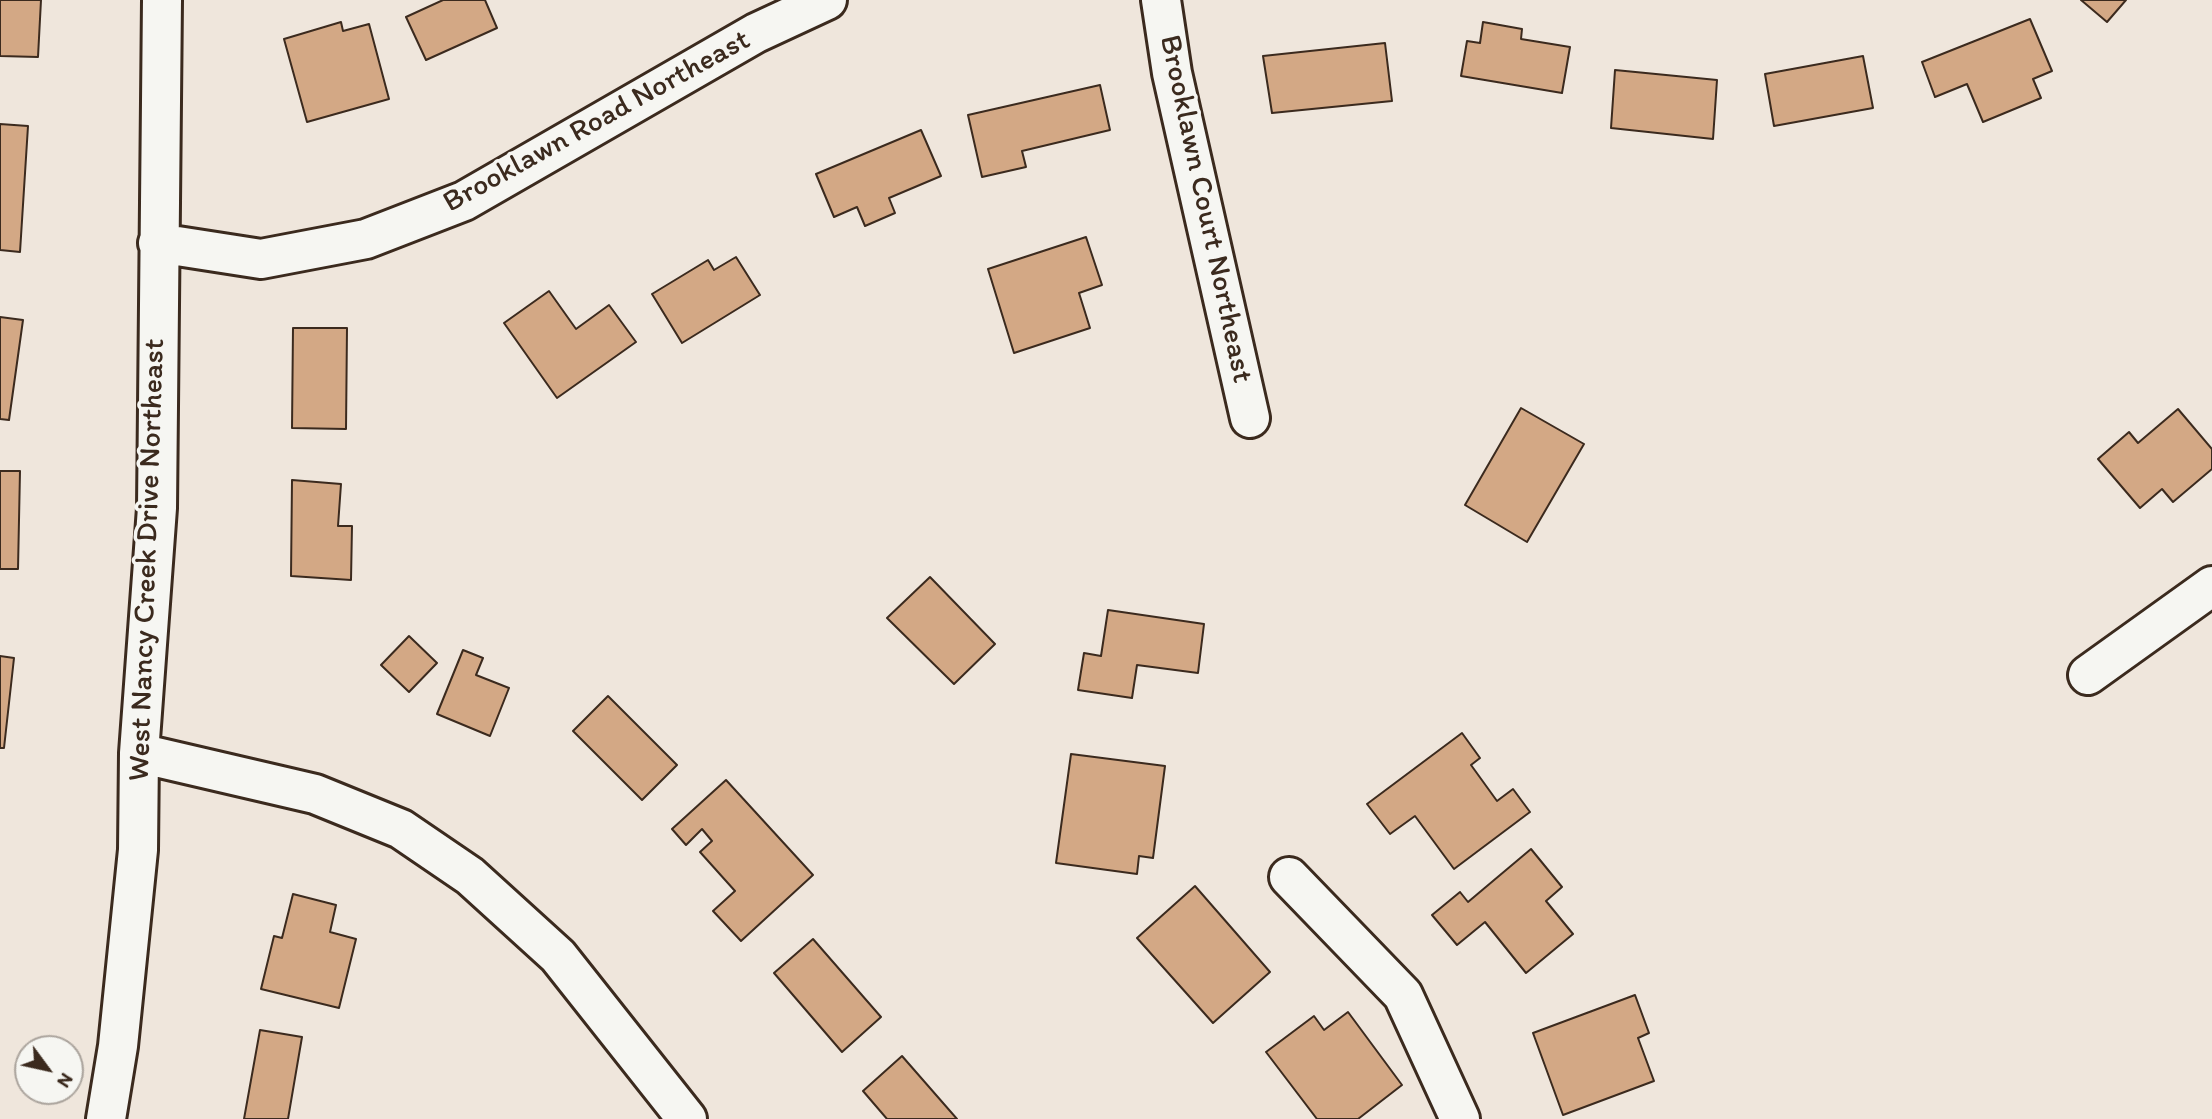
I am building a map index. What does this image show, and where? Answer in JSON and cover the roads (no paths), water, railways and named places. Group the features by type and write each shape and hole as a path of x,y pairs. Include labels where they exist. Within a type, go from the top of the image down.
{"street":[{"name":"West Nancy Creek Drive Northeast","path":"106,1119 118,1046 138,850 139,753 157,508 162,0"},
{"name":"Brooklawn Road Northeast","path":"158,243 261,259 366,239 464,201 756,33 827,0"},
{"name":"Brooklawn Court Northeast","path":"1161,0 1172,73 1250,418"},
{"path":"2088,675 2212,586"},
{"path":"139,753 315,794 401,830 470,876 558,956 687,1119"},
{"path":"1289,877 1403,995 1460,1119"}]}
